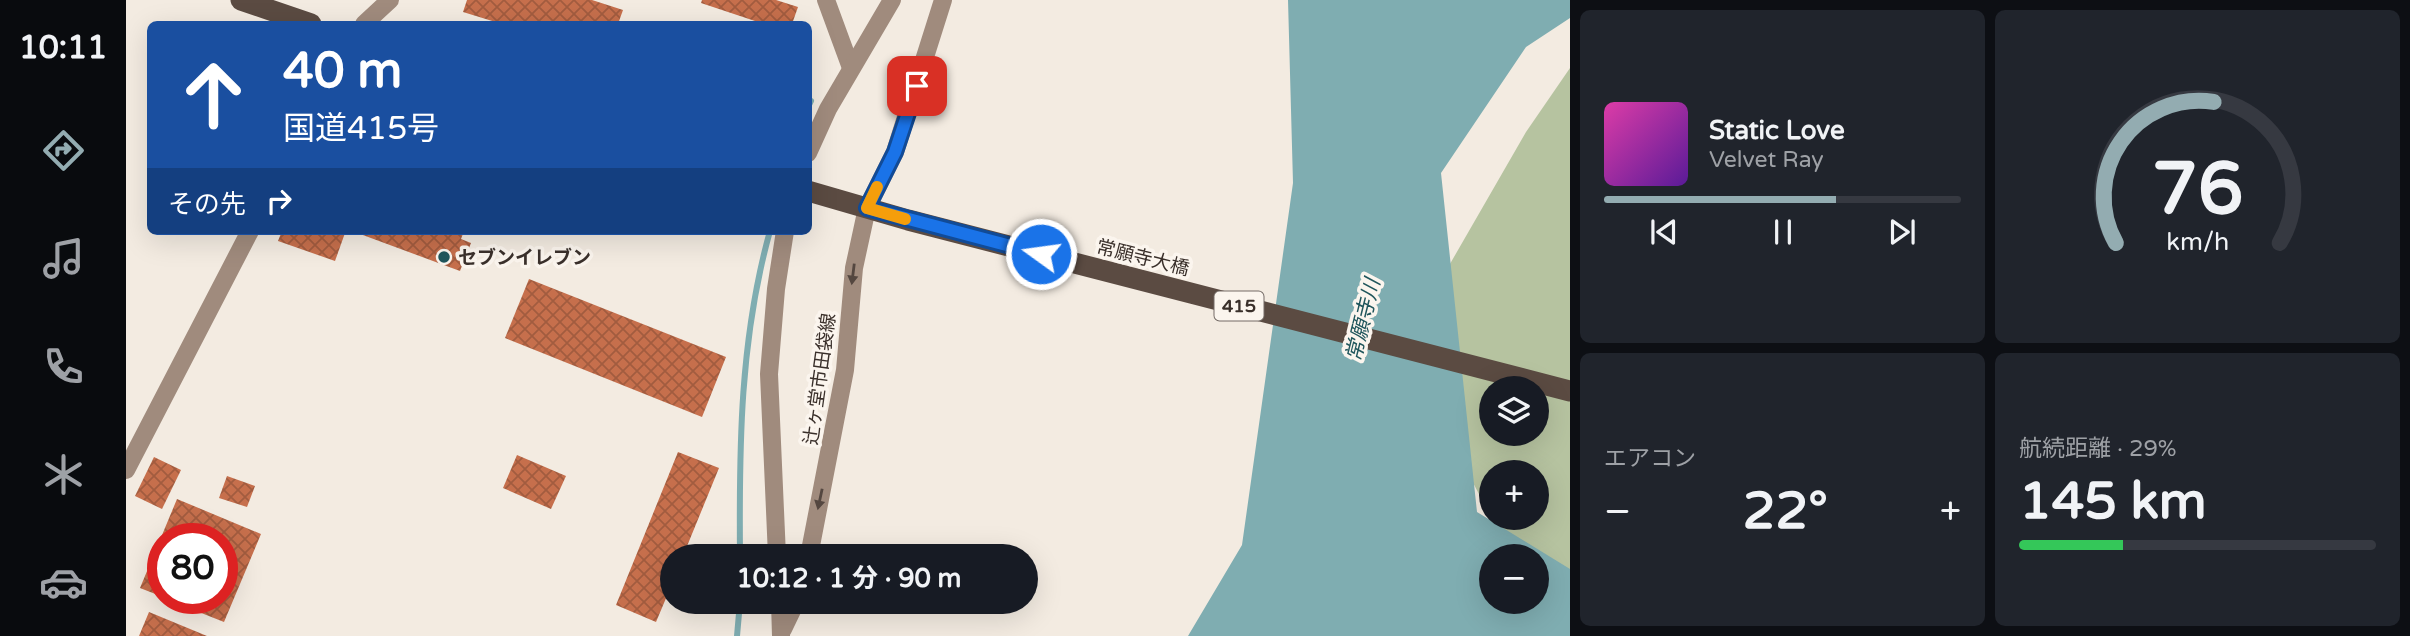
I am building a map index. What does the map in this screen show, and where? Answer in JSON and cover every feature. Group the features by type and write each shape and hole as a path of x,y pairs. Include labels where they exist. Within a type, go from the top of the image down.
{"highway":[{"path":"241,0 302,21"},
{"name":"415","path":"815,193 867,208"},
{"name":"常願寺大橋","path":"867,208 1570,391"}],"main road":[{"path":"368,21 390,0"},
{"path":"827,0 851,68"},
{"path":"812,144 828,108 892,0"},
{"name":"辻ヶ堂市田袋線","path":"811,544 845,370 854,268 867,208 895,152 943,0"},
{"path":"126,470 248,235"},
{"name":"辻ヶ堂市田袋線","path":"776,544 769,373 776,289 784,235"},
{"path":"780,614 781,634"},
{"path":"781,634 790,614"}],"green space":[{"path":"1570,68 1570,636 1548,614 1549,544 1506,544 1498,530 1549,530 1549,460 1479,460 1479,494 1459,456 1439,283 1526,132"}],"water":[{"name":"常願寺川","path":"1288,0 1570,0 1570,18 1526,47 1441,173 1479,530 1506,530 1529,544 1479,544 1479,614 1549,614 1549,556 1570,569 1570,636 1188,636 1242,545 1293,183"}],"building":[{"path":"467,0 592,0 623,10 619,21 492,21 463,12"},
{"path":"702,0 776,0 798,7 793,21 755,21 701,3"},
{"path":"280,235 344,235 335,261 278,241"},
{"name":"セブンイレブン","path":"363,235 462,235 461,239 471,243 460,271"},
{"path":"529,279 726,357 702,417 505,338"},
{"path":"678,452 719,468 688,544 660,544 660,612 656,622 616,605"},
{"path":"517,455 566,476 551,509 503,488"},
{"path":"154,457 181,470 162,509 135,496"},
{"path":"227,476 255,486 247,507 219,498"},
{"path":"177,499 235,523 167,523"},
{"path":"238,524 261,534 238,589"},
{"path":"147,571 147,591 140,588"},
{"path":"148,614 154,614 207,636 139,636"},
{"path":"204,614 227,614 224,622"}],"waterway":[{"path":"740,544 743,392 753,311 769,235"},
{"path":"737,636 739,614"}],"slow traffic":[{"path":"877,187 867,208 905,219"}],"place":[{"name":"セブンイレブン","path":"444,257"}],"route":[{"path":"917,86 895,152 867,208 1041,254"}]}
